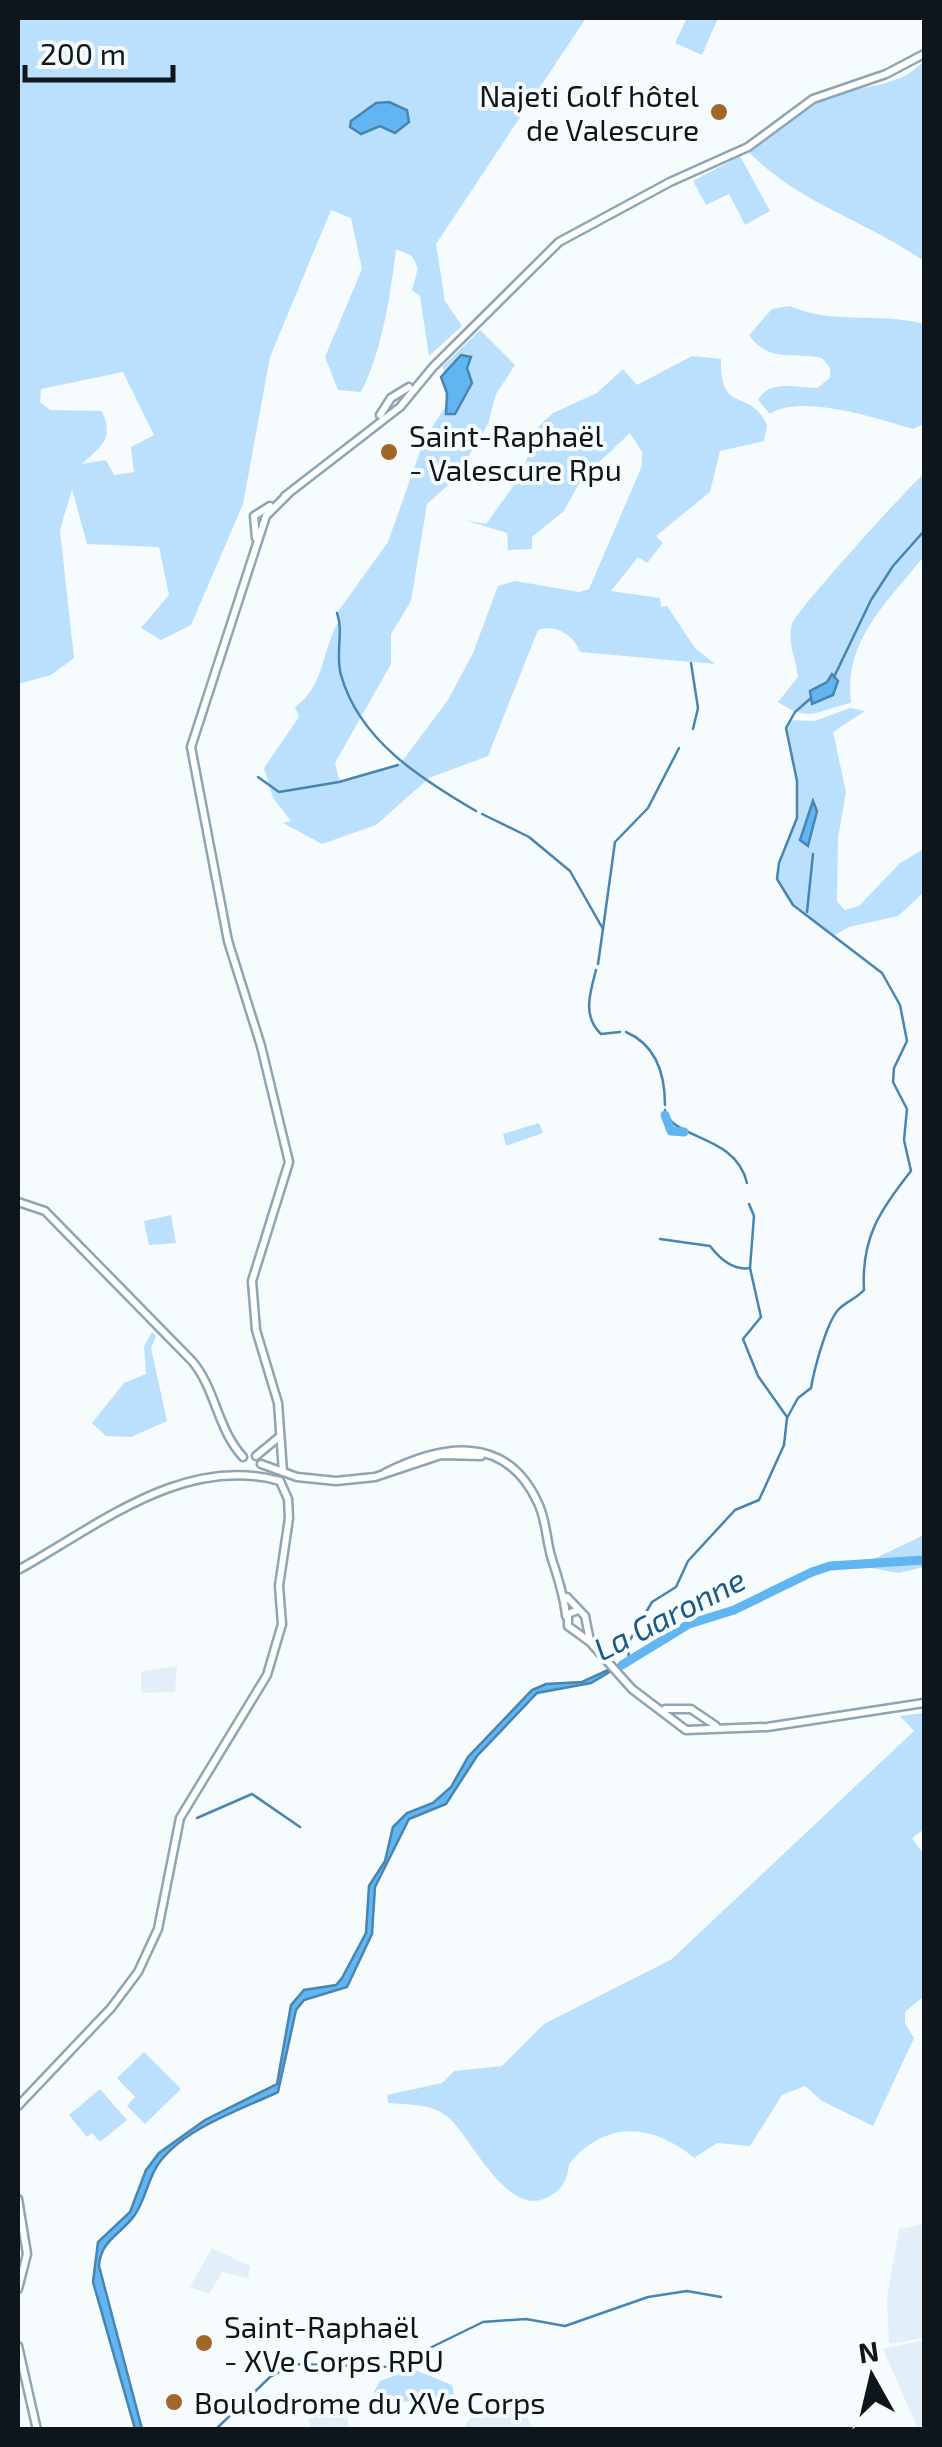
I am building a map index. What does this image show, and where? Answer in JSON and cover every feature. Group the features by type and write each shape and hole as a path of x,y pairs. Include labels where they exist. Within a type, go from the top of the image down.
{"main road":[{"path":"283,1472 278,1403 256,1330 252,1281 290,1162 261,1046 228,941 191,747 254,559 259,524 254,516 264,514 393,406 559,242 670,182 748,147 813,99 886,74 924,54"},
{"path":"18,1202 45,1211 198,1368 246,1474"},
{"path":"246,1474 279,1437"},
{"path":"241,1460 296,1477 349,1481 386,1473 429,1453 451,1449 474,1450 501,1462 522,1477 539,1504 564,1593 568,1626 590,1642 618,1677 686,1730 766,1727 924,1702"},
{"path":"230,1474 241,1460"},
{"path":"259,1463 268,1479"},
{"path":"18,1570 142,1496 230,1474 280,1482 286,1492 290,1512 278,1586 282,1624 276,1649 256,1696 180,1818 150,1951 111,2008 18,2106"},
{"path":"286,1492 296,1477"},
{"path":"564,1593 586,1623 590,1642"},
{"path":"566,1617 578,1610"},
{"path":"574,1630 586,1623"},
{"path":"661,1708 691,1709 717,1726"},
{"path":"679,1724 683,1711"},
{"path":"696,1728 699,1717"},
{"path":"18,2199 27,2254 18,2290"},
{"path":"18,2346 36,2430"}],"shaded area":[{"path":"18,18 586,18 436,244 445,301 462,326 429,356 420,296 412,290 418,268 412,256 396,249 384,322 369,375 361,392 338,390 325,357 362,269 351,218 331,210 270,357 243,504 191,625 161,640 141,628 169,595 159,547 87,544 72,489 60,530 74,658 51,675 18,684","holes":["123,372 154,435 131,447 134,472 114,475 106,460 82,464 106,436 102,411 50,410 40,402 41,389"]},
{"path":"687,18 718,18 702,55 675,43"},
{"path":"924,60 924,261 808,197 745,148 825,98 891,82"},
{"path":"740,156 770,211 745,225 729,194 706,205 693,181"},
{"path":"790,306 823,315 924,324 924,424 913,429 820,407 784,408 770,414 758,400 769,389 817,388 830,378 830,368 822,358 773,353 749,335 772,309"},
{"path":"480,330 515,365 496,394 488,424 455,479 427,504 411,601 391,634 391,664 335,763 340,782 400,764 448,700 473,653 498,586 515,581 579,592 589,589 642,466 642,452 630,433 582,478 564,511 532,537 532,549 508,550 507,533 465,520 486,524 522,474 536,429 553,413 597,393 623,369 637,385 692,356 721,359 725,388 760,413 767,425 764,441 720,451 710,492 656,536 663,543 647,563 638,557 611,591 660,598 661,607 667,606 695,648 715,664 580,652 563,632 538,630 488,756 429,778 376,825 322,844 283,823 291,821 273,798 264,768 299,717 295,707 318,677 340,619 337,613 388,542 424,440 449,401 443,366"},
{"path":"924,474 924,556 883,605 861,640 850,680 851,703 807,714 789,709 778,702 798,677 792,624 854,549"},
{"path":"850,708 865,711 833,732 846,792 838,838 837,902 845,910 859,906 900,863 924,849 924,892 898,916 849,927 833,936 786,897 776,875 797,818 797,781 786,728 789,720 815,721"},
{"path":"539,1123 543,1133 506,1146 503,1134"},
{"path":"171,1215 176,1243 149,1245 144,1221"},
{"path":"152,1332 156,1336 151,1348 167,1421 131,1437 106,1436 92,1423 124,1383 146,1374 144,1346"},
{"path":"924,1535 924,1567 899,1573 859,1566"},
{"path":"177,1666 175,1692 141,1693 141,1672"},
{"path":"924,1713 924,1829 912,1838 924,1855 924,1996 905,2012 905,2023 914,2038 873,2126 822,2101 805,2086 782,2095 750,2146 717,2143 694,2158 678,2146 646,2133 614,2134 583,2150 569,2164 558,2190 535,2201 505,2187 441,2112 388,2103 387,2095 442,2083 454,2071 502,2066 544,2024 672,1959 914,1731 900,1716"},
{"path":"144,2052 181,2089 145,2124 127,2106 135,2097 117,2078"},
{"path":"100,2089 127,2120 100,2142 92,2133 87,2137 69,2115"},
{"path":"924,2224 924,2338 889,2344 887,2299 899,2229"},
{"path":"212,2248 250,2266 248,2278 222,2272 209,2294 190,2287"},
{"path":"924,2340 924,2429 918,2429 883,2349"},
{"path":"413,2369 452,2385 454,2394 403,2402 374,2392 380,2381"},
{"path":"518,2398 533,2429 463,2429 477,2408"},
{"path":"326,2407 331,2416 347,2414 349,2429 310,2429 308,2410"}],"water":[{"path":"389,102 407,110 409,122 395,133 380,126 361,134 350,127 351,121 376,103"},
{"path":"461,355 471,357 467,368 472,383 455,414 446,414 447,393 441,377"},
{"path":"832,674 838,681 833,695 812,704 810,691 827,682"},
{"path":"813,801 817,811 808,846 800,840"},
{"path":"628,1661 591,1683 537,1693 477,1756 446,1804 409,1819 375,1887 372,1934 347,1987 304,2000 296,2010 278,2092 181,2141 157,2166 138,2210 103,2250 99,2266 142,2429 135,2429 93,2282 98,2242 130,2212 146,2170 159,2153 205,2120 277,2084 291,2005 304,1990 336,1985 342,1978 366,1933 369,1886 385,1861 393,1827 407,1813 433,1803 451,1787 468,1757 532,1690 546,1684 582,1682"}],"waterway":[{"path":"834,677 871,600 893,566 924,531"},
{"path":"337,613 341,675 362,719 414,771 476,811"},
{"path":"691,663 698,708 693,729"},
{"path":"628,1661 630,1640 652,1602 676,1587 688,1561 735,1510 759,1500 784,1445 787,1418 798,1398 811,1388 834,1317 864,1290 866,1255 875,1226 911,1171 904,1140 907,1109 893,1082 894,1068 907,1041 900,1005 882,973 793,905 777,879 779,863 797,818 797,781 786,728 795,712 811,698"},
{"path":"603,929 615,842 648,808 679,748"},
{"path":"258,777 279,792 339,782 398,765"},
{"path":"482,814 529,837 570,871 603,929 598,964"},
{"path":"807,912 813,854"},
{"path":"596,970 589,1004 591,1020 601,1034 620,1032"},
{"path":"626,1032 645,1045 657,1062 665,1105"},
{"path":"665,1110 679,1127 730,1155 747,1183"},
{"path":"665,1115 671,1131 684,1132"},
{"path":"749,1204 754,1216 750,1268 761,1317 743,1339 758,1376 787,1417"},
{"path":"660,1239 710,1246 727,1263 750,1268"},
{"name":"La Garonne","path":"622,1665 689,1624 734,1610 812,1572 830,1566 924,1560"},
{"path":"197,1818 252,1794 300,1827"},
{"path":"215,2430 270,2377 294,2364 391,2367 483,2322 526,2319 565,2326 648,2297 687,2291 721,2297"}],"place":[{"name":"Najeti Golf hôtel de Valescure","path":"719,112"},
{"name":"Saint-Raphaël - Valescure Rpu","path":"389,452"},
{"name":"Saint-Raphaël - XVe Corps RPU","path":"204,2343"},
{"name":"Boulodrome du XVe Corps","path":"174,2402"}]}
